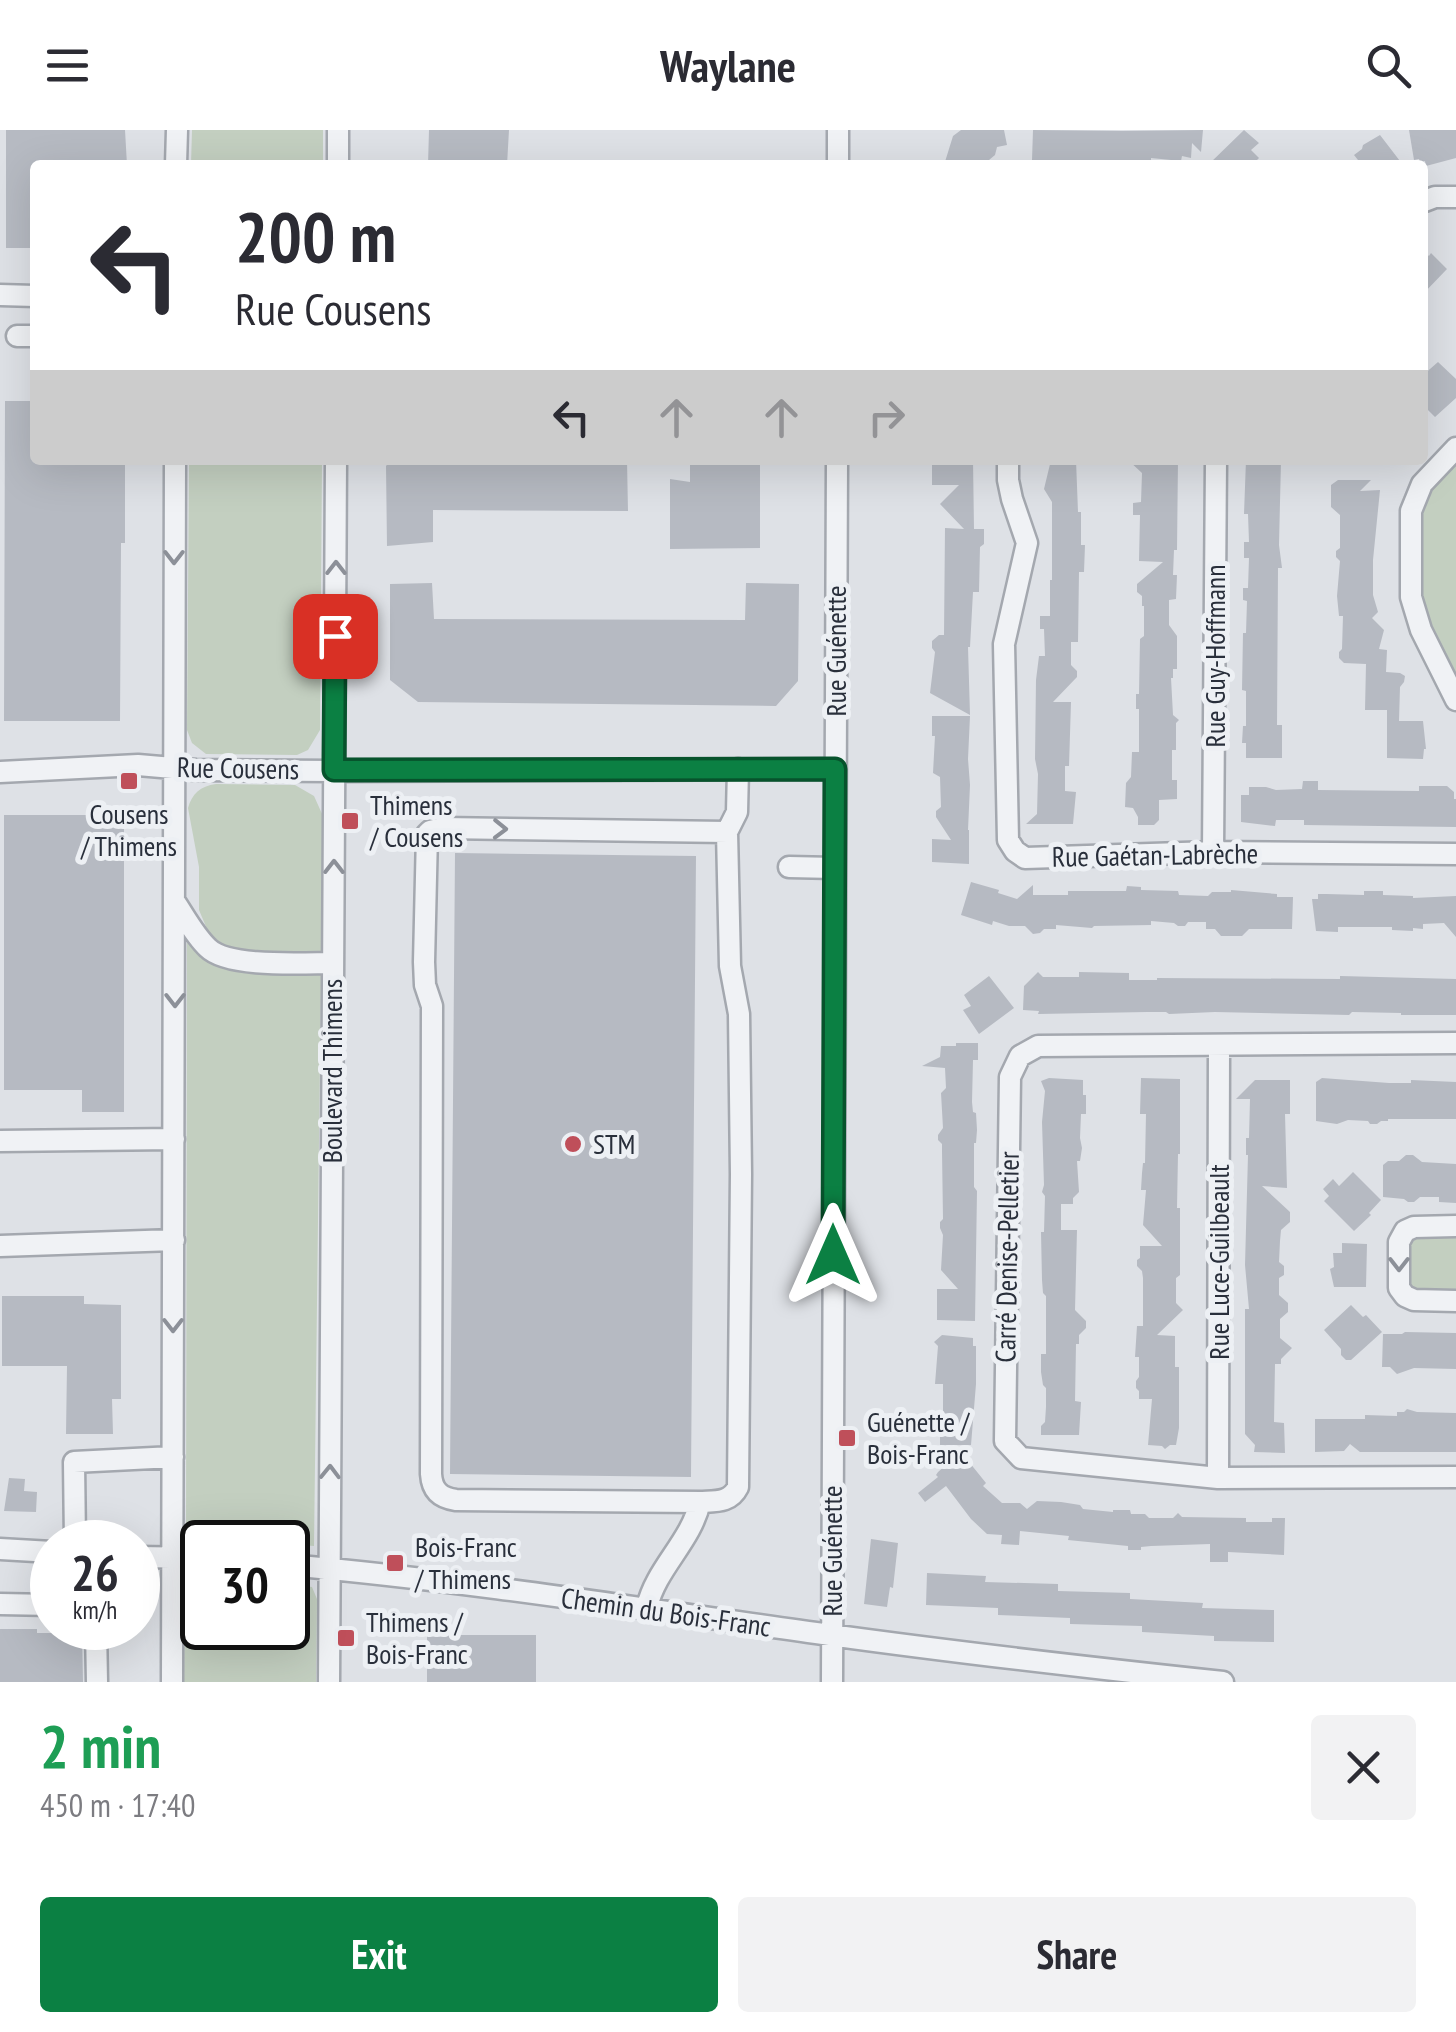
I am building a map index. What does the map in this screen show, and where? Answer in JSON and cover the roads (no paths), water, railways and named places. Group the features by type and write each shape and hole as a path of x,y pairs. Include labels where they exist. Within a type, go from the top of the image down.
{"street":[{"path":"176,130 176,160"},
{"path":"338,130 338,160"},
{"path":"838,130 838,160"},
{"path":"1428,200 1456,196"},
{"path":"0,295 30,296"},
{"path":"1456,448 1422,484 1411,511 1411,597 1421,630 1456,700"},
{"path":"172,1682 175,465"},
{"name":"Boulevard Thimens","path":"328,1682 336,465"},
{"name":"Rue Guénette","path":"832,1682 836,465"},
{"name":"Rue Gaétan-Labrèche","path":"1008,465 1012,498 1027,543 1004,644 1008,840 1015,851 1025,858 1213,852 1456,854"},
{"name":"Rue Guy-Hoffmann","path":"1213,852 1216,465"},
{"name":"Rue Cousens","path":"0,772 138,765 196,770 835,769"},
{"path":"727,832 458,828 430,831 426,839 424,962 425,985 432,1006 433,1486 442,1497 700,1502 726,1500 735,1493 740,1481 739,1014 730,966 727,832 737,812 738,769"},
{"path":"789,867 835,868"},
{"path":"175,902 208,948 222,957 333,963"},
{"name":"Carré Denise-Pelletier","path":"1456,1044 1038,1046 1020,1056 1010,1077 1005,1442 1021,1458 1218,1478 1456,1477"},
{"name":"Rue Luce-Guilbeault","path":"1218,1478 1219,1046"},
{"path":"0,1141 174,1139"},
{"path":"1456,1226 1414,1227 1405,1231 1399,1242 1399,1288 1405,1296 1414,1300 1456,1301"},
{"path":"0,1246 174,1240"},
{"path":"75,1520 74,1462 172,1457"},
{"path":"648,1607 654,1588 690,1530 700,1502"},
{"path":"0,1550 30,1551"},
{"path":"160,1557 180,1557"},
{"name":"Chemin du Bois-Franc","path":"310,1567 648,1607 1118,1672 1223,1682"},
{"path":"0,1604 30,1605"},
{"path":"96,1650 97,1682"}],"place":[{"name":"Cousens / Thimens","path":"129,781"},
{"name":"Thimens / Cousens","path":"350,821"},
{"name":"STM","path":"573,1144"},
{"name":"Guénette / Bois-Franc","path":"847,1438"},
{"name":"Bois-Franc / Thimens","path":"395,1563"},
{"name":"Thimens / Bois-Franc","path":"346,1638"}]}
